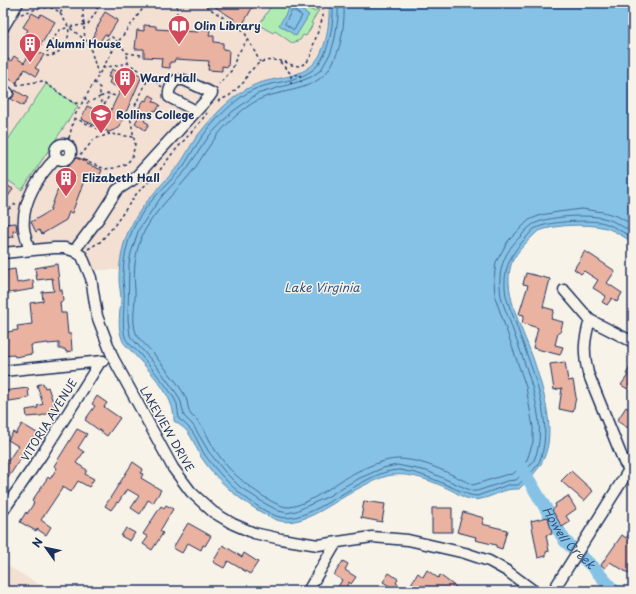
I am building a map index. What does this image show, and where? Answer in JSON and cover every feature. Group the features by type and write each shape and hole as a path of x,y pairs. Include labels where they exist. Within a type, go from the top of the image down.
{"street":[{"path":"3,28 18,3"},
{"path":"3,253 65,248 74,251 99,218 117,190 134,179 196,111"},
{"path":"29,250 24,229 26,207 35,186 49,165 57,157"},
{"name":"LAKEVIEW DRIVE","path":"74,251 82,256 91,278 97,316 113,358 173,468 192,492 213,512 233,524 254,533 281,539 318,545 372,537 408,540 465,553 489,561 534,591"},
{"path":"564,290 590,320 633,342"},
{"path":"553,591 632,468 624,462 588,373 584,358 584,344 590,320"},
{"path":"3,371 100,362 113,358"},
{"name":"VITORIA AVENUE","path":"3,510 41,456 100,362"},
{"path":"308,591 336,542"}],"path":[{"path":"60,13 68,3"},
{"path":"83,3 85,40"},
{"path":"69,27 67,41 62,49 52,56 48,56 48,45 60,30 69,27 88,24 98,8 91,3"},
{"path":"69,138 74,118 85,97 118,42 147,3"},
{"path":"154,3 178,4 177,16"},
{"path":"201,3 244,31 260,62"},
{"path":"215,103 218,100 229,96 245,81 248,73 260,62 272,60 300,66 307,62 312,54 313,46 323,17 322,3"},
{"path":"21,14 39,8 53,8 60,13 69,27 90,46 98,75"},
{"path":"85,40 96,45 112,37 127,53 128,63"},
{"path":"219,84 232,70 237,55 248,39"},
{"path":"106,40 112,52"},
{"path":"127,53 141,55"},
{"path":"279,61 290,73 291,84"},
{"path":"102,68 128,63 145,73 167,90"},
{"path":"6,92 16,85 25,69"},
{"path":"72,156 105,170 126,164 132,158 135,144 130,116 147,81 145,73"},
{"path":"291,76 300,74 301,82"},
{"path":"16,85 43,81 72,102 81,104"},
{"path":"94,82 100,88 100,97 104,105 105,112"},
{"path":"85,97 87,103 108,94 116,96"},
{"path":"104,105 110,94"},
{"path":"88,249 100,242 114,226 137,193 157,174 208,111"},
{"path":"74,118 110,134 134,137"},
{"path":"74,152 82,154 94,139 110,134"}],"shaded area":[{"name":"Rollins College","path":"3,3 329,3 329,18 323,48 314,64 307,69 253,85 226,105 202,130 179,165 156,190 130,225 122,250 119,270 91,270 81,251 3,251"},
{"path":"3,563 50,591 3,591"}],"green space":[{"path":"273,3 304,3 309,6 308,8 315,12 317,9 319,10 311,23 313,24 306,36 303,35 300,40 292,43 275,31 273,33 259,25"},
{"path":"46,84 78,106 22,190 3,177 3,147"}],"water":[{"name":"Lake Virginia","path":"329,3 633,3 633,242 612,230 602,227 573,225 553,227 537,232 519,251 511,265 509,276 512,301 534,361 546,402 549,423 548,444 544,458 534,474 519,489 507,490 475,500 465,498 428,480 411,476 395,475 387,476 367,484 323,510 303,519 283,522 274,519 233,493 208,467 188,433 174,421 173,411 166,393 160,384 125,345 120,334 119,325 121,300 119,282 122,252 137,215 179,165 201,131 228,102 252,86 293,75 308,68 314,63 322,51 325,43 329,18"},
{"path":"292,4 309,15 296,36 279,25"}],"building":[{"path":"209,3 255,3 241,27 232,22 234,19"},
{"path":"105,12 118,20 108,36 105,34 99,43 92,39"},
{"path":"32,13 39,17 41,14 55,22 37,51 44,55 35,68 39,70 36,76 25,69 16,83 3,75 6,70 3,68 3,61 5,57 11,61 14,56 24,63 32,50 20,43 28,30 23,27"},
{"name":"Olin Library","path":"144,25 156,26 156,29 172,30 172,26 183,27 182,31 198,32 198,29 210,30 209,36 214,36 214,42 223,43 223,49 229,50 228,67 222,66 222,71 208,70 209,61 175,59 174,62 170,62 170,68 161,67 162,58 144,57 144,49 135,49 137,30 144,31"},
{"name":"Ward Hall","path":"112,69 126,76 129,70 142,76 119,128 109,132 81,119 87,106 105,114 110,112 121,89 109,83 111,78 108,77"},
{"path":"15,90 28,98 23,106 11,99"},
{"path":"150,95 155,98 153,101 160,105 156,111 151,111 144,121 149,124 145,130 135,123 138,118 134,116 144,100 146,101"},
{"name":"Elizabeth Hall","path":"72,156 88,161 87,164 102,170 97,182 85,178 72,213 69,212 66,220 42,234 39,230 36,232 31,222 50,211 58,189 62,191 69,172 66,171"},
{"path":"3,183 13,189 3,204"},
{"path":"16,223 17,230 13,231 14,237 3,238 3,224"},
{"path":"585,251 615,271 607,283 622,293 617,302 612,298 607,305 602,302 606,296 593,288 598,280 584,271 581,274 574,269"},
{"path":"57,264 60,290 62,290 63,301 60,302 61,313 66,313 68,334 71,334 72,351 66,352 65,349 59,349 59,343 48,343 31,345 32,354 15,357 14,355 3,356 3,333 18,330 17,326 32,324 30,303 43,301 42,292 54,291 52,278 37,280 35,268"},
{"path":"15,269 17,283 33,280 34,289 3,294 3,271"},
{"path":"526,273 550,279 543,307 554,310 551,319 563,322 555,345 563,347 560,355 533,348 538,328 522,323 524,315 519,314 528,285 523,284"},
{"path":"565,362 568,381 573,380 576,397 573,412 559,409 562,388 554,390 550,364"},
{"path":"633,363 633,392 621,385 628,375 626,374"},
{"path":"43,383 45,388 48,387 56,411 40,416 27,417 26,410 38,408 37,406 43,404 37,385"},
{"path":"28,388 29,398 3,402 3,391"},
{"path":"97,396 107,403 104,407 120,418 107,436 85,420 95,406 92,404"},
{"path":"626,407 633,411 633,431 617,421"},
{"path":"22,424 37,433 8,478 3,476 3,465 6,460 8,461 18,446 8,440 13,432 16,434"},
{"path":"77,429 87,434 78,448 84,452 76,463 87,470 85,474 94,479 89,487 78,481 71,492 63,487 41,520 51,527 46,535 37,529 36,531 20,522 34,503 32,501 48,477 50,479 57,468 54,466"},
{"path":"133,462 143,469 140,473 143,474 141,478 161,490 153,503 148,500 140,514 131,508 139,496 127,489 118,503 117,502 111,510 105,506"},
{"path":"571,471 593,491 584,501 561,481"},
{"path":"568,496 576,509 566,516 570,522 562,527 552,510 556,507 555,504"},
{"path":"364,501 385,504 382,522 361,518"},
{"path":"166,505 173,509 160,531 163,533 152,550 143,544 148,537 143,534 161,506 164,508"},
{"path":"432,508 452,508 452,532 432,532"},
{"path":"463,512 484,518 482,524 507,530 502,549 496,547 496,545 475,540 476,537 457,532"},
{"path":"548,517 552,534 546,535 549,551 546,552 546,556 538,558 531,521"},
{"path":"188,523 211,536 205,546 203,545 201,550 188,543 182,553 173,548"},
{"path":"126,528 135,533 130,541 121,536"},
{"path":"633,528 633,576 610,562 605,568 601,565 622,535 626,538"},
{"path":"223,545 242,557 244,553 258,562 250,574 228,561 224,568 213,562"},
{"path":"343,561 348,564 345,570 356,577 351,584 349,582 344,591 338,587 342,580 334,575"},
{"path":"427,570 438,578 440,575 461,591 421,591 411,584 418,573 423,577"},
{"path":"389,573 398,579 396,583 399,585 396,590 383,582"}],"waterway":[{"name":"Howell Creek","path":"520,465 565,541 594,568 614,591"}],"place":[{"name":"Olin Library","path":"179,46"},
{"name":"Alumni House","path":"30,64"},
{"name":"Ward Hall","path":"125,98"},
{"name":"Rollins College","path":"101,134"},
{"name":"Elizabeth Hall","path":"66,198"}]}
